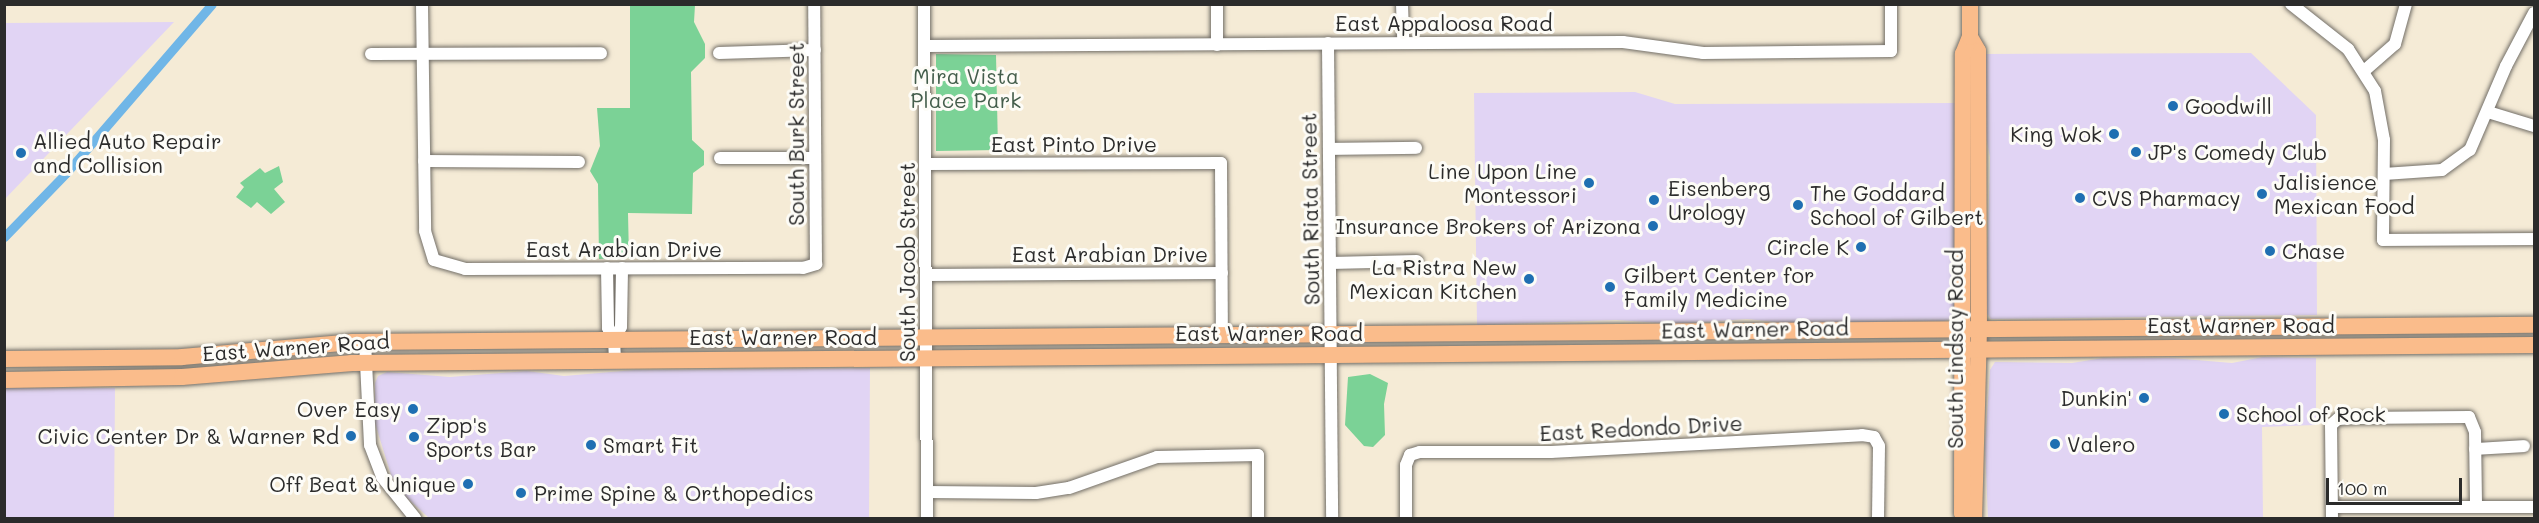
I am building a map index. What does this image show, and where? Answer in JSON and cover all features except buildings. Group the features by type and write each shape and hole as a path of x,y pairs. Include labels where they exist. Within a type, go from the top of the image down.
{"main road":[{"name":"South Lindsay Road","path":"1970,4 1970,37 1963,54 1963,82 1971,329"},
{"name":"South Lindsay Road","path":"1970,37 1978,51 1971,329 1974,519"},
{"path":"1963,82 1970,101 1971,128 1977,136"},
{"name":"East Warner Road","path":"4,359 182,357 365,342 2535,325"},
{"path":"2248,328 2248,349"},
{"path":"1694,332 1694,352"},
{"name":"East Warner Road","path":"4,380 182,377 365,363 2535,345"},
{"name":"South Lindsay Road","path":"1965,519 1962,513 1971,350"},
{"path":"84,378 93,369 146,367 158,357"},
{"path":"182,357 182,377"}],"street":[{"path":"422,4 424,161 579,162"},
{"name":"South Burk Street","path":"814,4 816,264"},
{"name":"South Jacob Street","path":"924,4 927,164 927,519"},
{"path":"1216,4 1217,45"},
{"path":"1402,4 1403,41"},
{"name":"East Appaloosa Road","path":"925,46 1217,45 1403,41 1623,42 1703,52 1891,51 1891,4"},
{"path":"2291,4 2324,27 2364,71 2381,115 2384,174 2383,240 2535,239"},
{"path":"2364,71 2395,44 2406,4"},
{"path":"2384,174 2426,173 2456,162 2470,150 2506,66 2535,13"},
{"name":"South Riata Street","path":"1328,42 1332,519"},
{"path":"719,52 815,50"},
{"path":"370,54 601,53"},
{"path":"2488,112 2535,126"},
{"path":"1329,149 1416,148"},
{"path":"720,158 815,158"},
{"name":"East Arabian Drive","path":"424,161 424,231 434,260 465,269 803,267 816,264"},
{"name":"East Pinto Drive","path":"927,164 1221,163 1222,273"},
{"path":"1330,263 1417,261"},
{"path":"607,268 608,328 614,340 615,360"},
{"path":"614,340 621,327 622,268"},
{"path":"1222,273 1222,336"},
{"name":"East Arabian Drive","path":"927,275 1222,273"},
{"path":"365,342 366,420 376,464 392,493 415,519"},
{"path":"2476,507 2473,422 2469,417 2338,419 2331,425 2332,513 2535,507"},
{"name":"East Redondo Drive","path":"1406,519 1406,465 1410,455 1874,437 1879,446 1878,519"},
{"path":"2475,449 2524,446"},
{"path":"927,492 1036,493 1069,488 1157,457 1258,455 1258,519"}],"shaded area":[{"path":"174,22 5,199 5,23"},
{"path":"2251,53 2316,115 2317,315 1991,319 1986,312 1990,157 1984,127 1984,54"},
{"path":"1635,92 1675,104 1956,103 1954,318 1944,321 1784,323 1747,319 1676,324 1616,320 1477,325 1474,93"},
{"path":"2263,357 2316,358 2316,425 2262,427 2263,518 1988,518 1985,446 1990,370 1995,362 2072,363 2103,358 2172,358 2232,363"},
{"path":"870,368 869,518 429,518 406,497 391,475 375,423 375,383 378,376 387,372 450,377 527,371 564,376 634,370"},
{"path":"5,388 115,388 114,518 5,518"}],"green space":[{"path":"630,5 695,5 694,22 705,44 705,58 691,72 692,140 704,151 704,165 693,173 692,214 628,213 629,258 599,259 598,184 590,171 600,146 597,108 630,108"},
{"name":"Mira Vista Place Park","path":"936,54 996,55 998,150 936,151"},
{"path":"279,166 283,182 274,189 285,202 271,214 257,202 251,208 236,197 244,187 240,183 260,168 265,173"},
{"path":"1370,374 1388,383 1384,404 1385,435 1373,447 1364,446 1345,425 1348,377"}],"waterway":[{"path":"4,237 66,173 212,4"}],"place":[{"name":"Goodwill","path":"2173,106"},
{"name":"King Wok","path":"2114,134"},
{"name":"JP's Comedy Club","path":"2136,152"},
{"name":"Allied Auto Repair and Collision","path":"21,153"},
{"name":"Line Upon Line Montessori","path":"1589,183"},
{"name":"Jalisience Mexican Food","path":"2262,194"},
{"name":"CVS Pharmacy","path":"2080,198"},
{"name":"Eisenberg Urology","path":"1654,200"},
{"name":"The Goddard School of Gilbert","path":"1798,205"},
{"name":"Insurance Brokers of Arizona","path":"1653,226"},
{"name":"Circle K","path":"1861,247"},
{"name":"Chase","path":"2270,251"},
{"name":"La Ristra New Mexican Kitchen","path":"1529,279"},
{"name":"Gilbert Center for Family Medicine","path":"1610,287"},
{"name":"Dunkin'","path":"2144,398"},
{"name":"Over Easy","path":"413,409"},
{"name":"School of Rock","path":"2224,414"},
{"name":"Civic Center Dr & Warner Rd","path":"351,436"},
{"name":"Zipp's Sports Bar","path":"414,437"},
{"name":"Valero","path":"2055,444"},
{"name":"Smart Fit","path":"591,445"},
{"name":"Off Beat & Unique","path":"468,484"},
{"name":"Prime Spine & Orthopedics","path":"521,493"}]}
